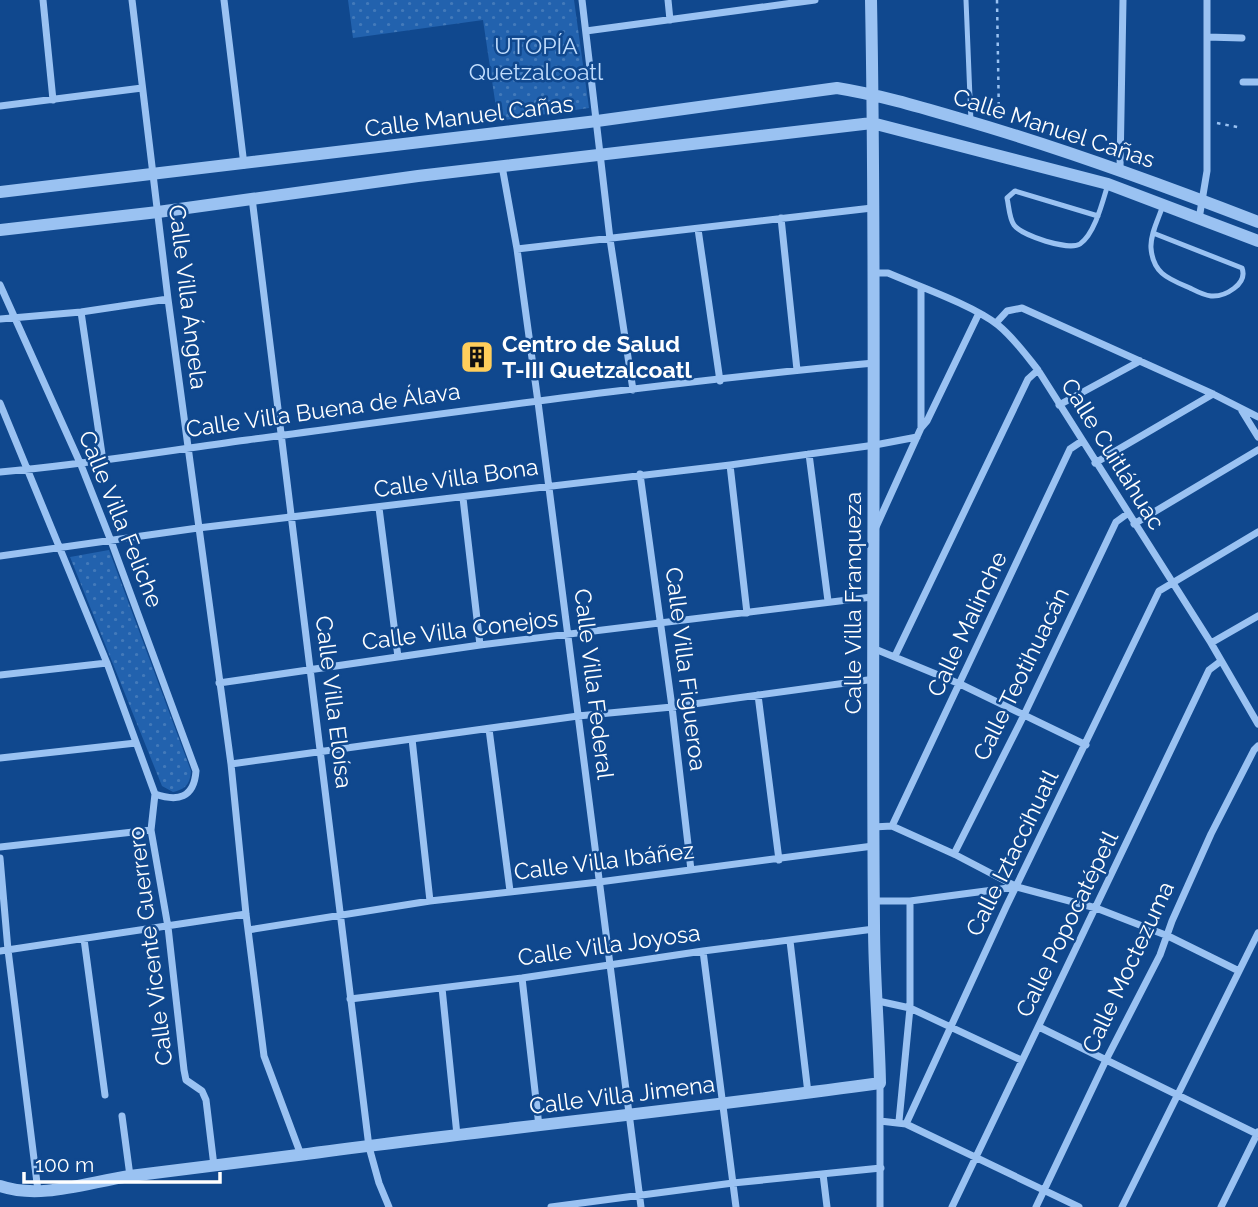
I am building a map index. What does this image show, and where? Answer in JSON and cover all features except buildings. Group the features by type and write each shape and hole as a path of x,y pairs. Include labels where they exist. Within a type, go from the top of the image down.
{"street":[{"path":"43,0 53,100"},
{"name":"Calle Villa Ángela","path":"132,0 168,299 231,764"},
{"path":"224,0 244,164"},
{"path":"582,0 610,239 633,390"},
{"path":"668,0 670,20"},
{"path":"586,31 670,20 753,4 815,0"},
{"name":"Calle Villa Franqueza","path":"871,0 875,273 873,846 880,1083 880,1207"},
{"path":"1120,168 1123,0"},
{"path":"1198,219 1207,172 1207,0"},
{"path":"1207,37 1242,38"},
{"path":"1243,82 1258,82"},
{"path":"0,106 142,88"},
{"name":"Calle Manuel Cañas","path":"0,192 153,176 597,121 837,88 873,94 1120,168 1258,222"},
{"name":"Calle Manuel Cañas","path":"0,230 158,212 502,166 872,123 1108,184 1258,241"},
{"name":"Calle Villa Federal","path":"502,166 517,249 538,401 641,1207"},
{"name":"Calle Villa Eloísa","path":"252,198 369,1147 389,1207"},
{"path":"517,249 872,208"},
{"path":"781,218 797,370"},
{"path":"698,229 720,381"},
{"name":"Calle Cuitláhuac","path":"875,273 888,273 979,313 996,323 1012,338 1038,370 1258,724"},
{"name":"Calle Villa Feliche","path":"0,285 81,464 196,771 195,785 186,795 169,799 155,794"},
{"path":"874,531 920,428 921,287"},
{"path":"0,319 81,312 168,299"},
{"path":"996,323 1007,311 1022,308 1140,360 1258,417"},
{"path":"81,312 103,461"},
{"path":"920,428 928,421 979,313"},
{"path":"1059,405 1140,360"},
{"name":"Calle Villa Buena de Álava","path":"0,472 81,464 188,447 538,401 875,363"},
{"path":"895,656 1028,379 1038,370"},
{"path":"1095,463 1213,394"},
{"path":"0,403 107,663 155,794"},
{"path":"1241,409 1258,437"},
{"name":"Calle Villa Bona","path":"0,556 198,528 730,465 916,437"},
{"name":"Calle Malinche","path":"892,826 1070,449 1082,442"},
{"path":"1134,524 1258,450"},
{"path":"809,454 828,601"},
{"path":"730,465 747,613"},
{"name":"Calle Villa Figueroa","path":"640,474 691,870"},
{"path":"463,498 480,645"},
{"path":"379,508 398,657"},
{"name":"Calle Teotihuacán","path":"954,854 1116,522 1127,514"},
{"path":"1172,582 1258,532"},
{"name":"Calle Iztaccíhuatl","path":"903,1122 951,1028 1160,591 1172,582"},
{"name":"Calle Villa Conejos","path":"219,683 480,645 873,597"},
{"path":"1210,643 1258,616"},
{"path":"875,649 960,684 1086,745"},
{"name":"Calle Popocatépetl","path":"952,1207 1209,670 1221,662"},
{"path":"0,675 107,663"},
{"path":"301,1155 264,1056 231,764 578,716 672,707 875,679"},
{"path":"758,695 779,860"},
{"path":"1249,708 1258,702"},
{"path":"489,729 510,891"},
{"path":"412,739 430,901"},
{"path":"0,758 136,743"},
{"name":"Calle Moctezuma","path":"1037,1207 1168,936 1172,921 1211,834 1258,746"},
{"name":"Calle Vicente Guerrero","path":"155,794 151,830 168,927 186,1080 202,1091 206,1100 214,1167"},
{"path":"873,827 892,826 1017,887 1096,908 1168,936 1239,971"},
{"path":"0,847 151,830"},
{"name":"Calle Villa Ibáñez","path":"248,930 430,901 779,860 873,846"},
{"path":"0,858 4,950 38,1192"},
{"path":"874,901 910,901 1017,887"},
{"path":"903,1122 910,1008 910,901"},
{"path":"4,950 246,914"},
{"name":"Calle Villa Joyosa","path":"350,999 874,929"},
{"path":"1122,1207 1258,933"},
{"path":"84,939 104,1095"},
{"path":"790,941 808,1093"},
{"path":"703,951 736,1207"},
{"path":"522,978 539,1126"},
{"path":"442,988 457,1135"},
{"path":"878,1001 910,1008 1021,1060"},
{"path":"1038,1027 1258,1133 1221,1207"},
{"name":"Calle Villa Jimena","path":"0,1186 13,1191 38,1192 130,1176 724,1105 880,1083"},
{"path":"122,1116 130,1176"},
{"path":"880,1121 903,1122 1079,1207"},
{"path":"551,1207 881,1168"},
{"path":"823,1174 827,1207"}],"lane":[{"path":"966,0 971,122"},
{"path":"1098,216 1015,191 1007,198 1011,222 1018,230 1071,247 1088,236 1098,216 1108,184"},
{"path":"1153,233 1242,268 1244,277 1241,283 1222,295 1213,296 1163,276 1155,263 1151,247 1153,233 1163,205"}],"path":[{"path":"998,0 999,130"},
{"path":"1207,120 1242,128"}],"green space":[{"name":"UTOPÍA Quetzalcoatl","path":"348,0 574,0 589,108 498,121 483,20 353,38"},
{"path":"109,550 191,771 187,785 173,792 162,786 70,557"}],"place":[{"name":"Centro de Salud T-III Quetzalcoatl","path":"477,357"}]}
